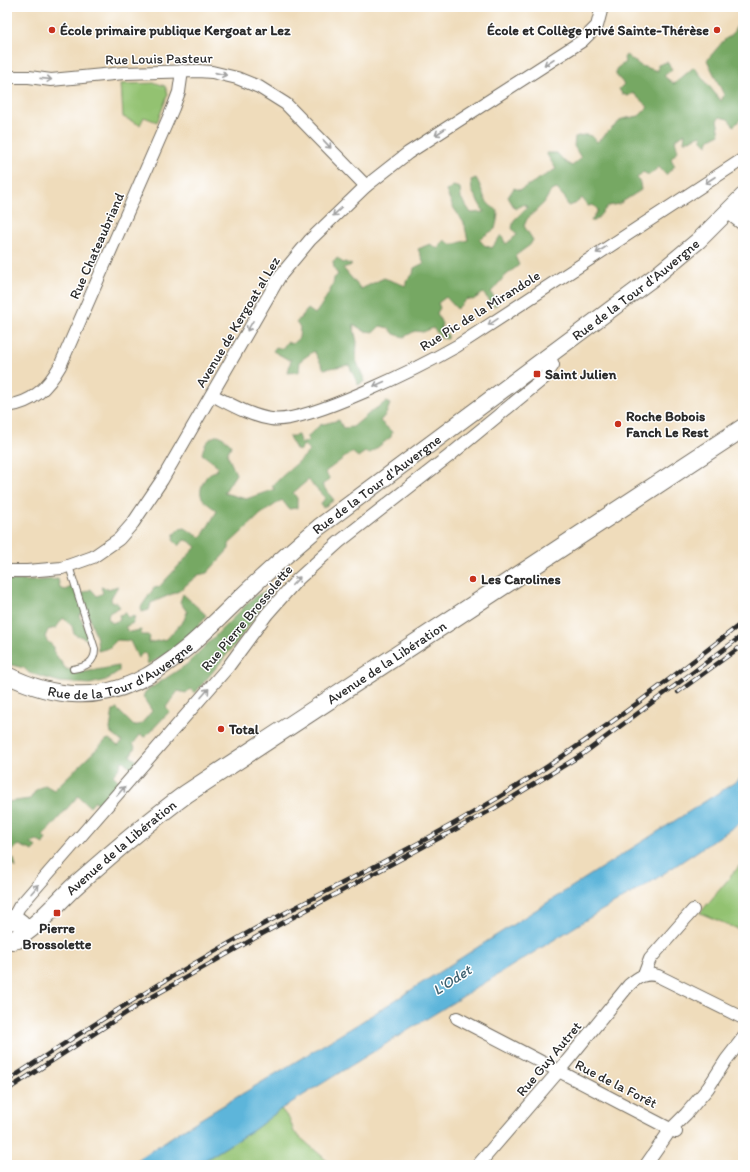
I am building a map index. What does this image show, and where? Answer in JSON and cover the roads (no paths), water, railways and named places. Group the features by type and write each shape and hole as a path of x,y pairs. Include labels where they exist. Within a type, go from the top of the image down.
{"main road":[{"name":"Avenue de la Libération","path":"12,931 44,915 108,856 186,794 743,428"}],"street":[{"name":"Avenue de Kergoat al Lez","path":"7,570 37,571 69,566 103,551 126,532 155,491 212,395 263,304 289,264 322,227 366,186 408,153 582,41 597,26 600,20 602,7"},
{"name":"Rue Louis Pasteur","path":"7,77 29,77 50,80 124,73 182,71 198,71 225,75 250,83 277,97 303,119 366,186"},
{"name":"Rue Chateaubriand","path":"7,406 30,400 49,383 60,366 174,108 179,92 182,71"},
{"name":"Rue Pic de la Mirandole","path":"212,395 271,420 283,420 317,410 407,372 457,346 743,159"},
{"name":"Rue de la Tour d'Auvergne","path":"7,675 46,690 81,694 122,687 152,674 178,657 280,560 319,527 669,265 729,211 743,196"},
{"path":"729,211 743,222"},
{"name":"Rue Pierre Brossolette","path":"12,931 19,907 232,662 267,614 293,585 339,542 449,456 544,378 549,373 553,365 549,355"},
{"name":"Rue Guy Autret","path":"478,1165 558,1072 629,985 644,975 650,960 693,910"},
{"path":"644,975 658,976 743,1018"},
{"name":"Rue de la Forêt","path":"457,1018 673,1131"},
{"path":"646,1165 708,1088 726,1060 743,1038"},
{"path":"708,1088 726,1072 743,1051"},
{"path":"654,1165 673,1131"}],"lane":[{"path":"69,566 95,649 95,655 90,663 84,667 73,668"}],"water":[{"name":"L'Odet","path":"743,777 743,821 648,884 599,912 281,1109 255,1129 197,1165 130,1165 179,1132 358,1024"}],"railway":[{"path":"7,1081 69,1040 195,963 260,926 430,837 496,799 556,761 611,723 743,622"},
{"path":"7,1090 143,1002 262,934 495,808 583,754 743,635"},
{"path":"678,692 743,645"}],"place":[{"name":"École primaire publique Kergoat ar Lez","path":"52,30"},
{"name":"École et Collège privé Sainte-Thérèse","path":"717,30"},
{"name":"Saint Julien","path":"537,374"},
{"name":"Roche Bobois Fanch Le Rest","path":"618,424"},
{"name":"Les Carolines","path":"473,579"},
{"name":"Total","path":"221,729"},
{"name":"Pierre Brossolette","path":"57,913"}]}
